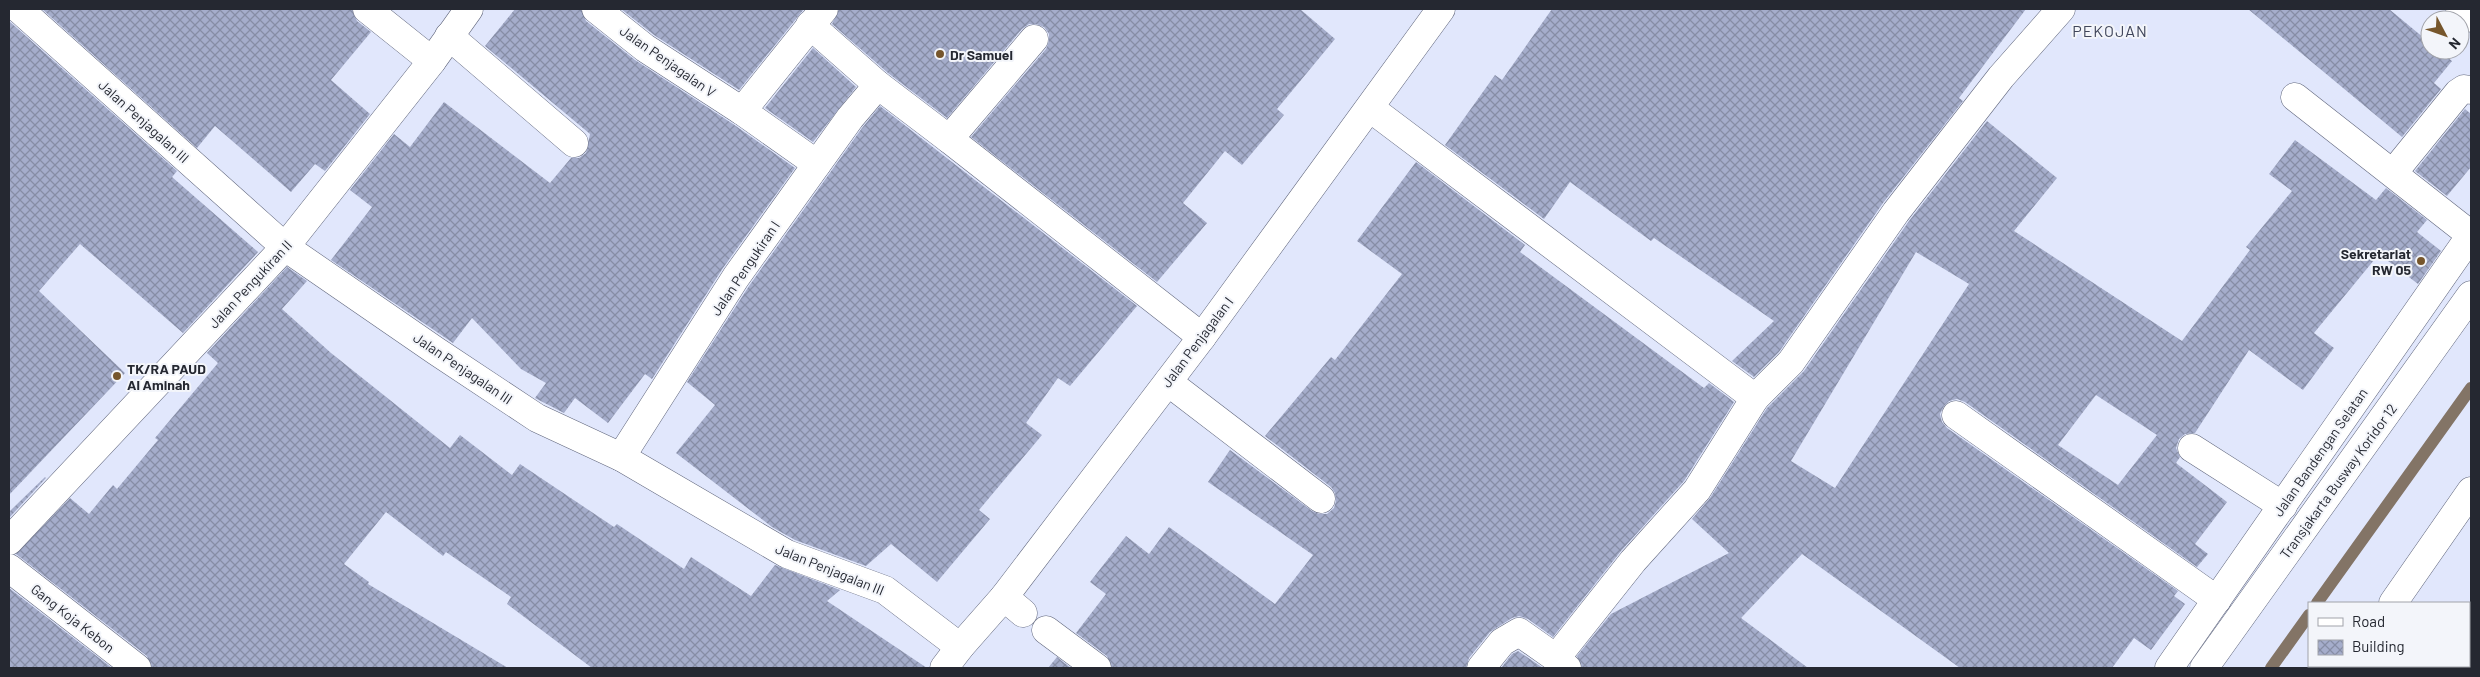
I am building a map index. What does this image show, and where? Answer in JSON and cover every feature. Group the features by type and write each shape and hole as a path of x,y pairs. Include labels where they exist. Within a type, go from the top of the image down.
{"street":[{"name":"Jalan Penjagalan III","path":"19,9 285,248 537,418 621,457 787,554 885,590 952,658"},
{"path":"367,9 432,61"},
{"name":"Jalan Pengukiran II","path":"9,541 285,248 432,61 469,9"},
{"name":"Jalan Penjagalan V","path":"596,9 645,48 742,111 817,164"},
{"name":"Jalan Penjagalan I","path":"952,658 1013,605 1168,382 1442,9"},
{"path":"1481,668 1502,642 1519,632 1562,663 1633,561 1697,490 1755,398 1791,362 1896,212 2001,77 2061,9"},
{"path":"2460,9 2471,18"},
{"path":"742,111 817,17 878,84 1202,337"},
{"path":"449,36 574,144"},
{"path":"949,139 1034,39"},
{"name":"Jalan Pengukiran I","path":"621,457 736,277 850,118 878,84"},
{"path":"2393,173 2458,93 2464,89 2471,90"},
{"path":"2294,97 2471,235"},
{"path":"1370,108 1755,398"},
{"name":"Jalan Bandengan Selatan","path":"2169,668 2471,235"},
{"name":"Transjakarta Busway Koridor 12","path":"2204,668 2471,295"},
{"path":"1168,382 1321,498"},
{"path":"1956,415 2217,600"},
{"path":"2189,454 2278,512"},
{"path":"2394,602 2471,491"},
{"name":"Gang Koja Kebon","path":"9,568 138,668"},
{"path":"1046,630 1097,668"}],"building":[{"path":"42,9 352,9 357,21 371,32 331,80 370,114 325,171 315,164 291,192 215,126 197,148"},
{"path":"515,9 581,9 586,21 635,60 733,124 795,168 723,268 652,379 645,374 608,423 575,398 564,413 535,398 546,383 521,369 472,318 453,343 331,260 372,207 350,190 394,134 410,147 444,102 550,183 571,158 579,158 586,153 590,134 485,46"},
{"path":"621,9 804,9 739,90 654,35"},
{"path":"839,9 1300,9 1335,39 1277,109 1284,115 1242,165 1225,151 1183,203 1207,223 1157,282 971,137 1046,49 1049,34 1044,27 1029,24 1022,29 947,118 888,73 832,24"},
{"path":"1552,9 2026,9 1959,98 1963,101 1883,203 1779,352 1754,377 1732,361 1774,321 1654,238 1651,241 1570,182 1544,219 1445,145 1495,75 1502,80"},
{"path":"2248,9 2389,9 2420,35 2420,60 2452,61 2434,83 2441,89 2402,137"},
{"path":"9,21 177,171 172,177 258,252 183,333 80,244 39,291 125,373 9,495"},
{"path":"813,48 856,87 813,142 765,108"},
{"path":"880,106 1137,306 1070,386 1058,378 1026,423 1042,435 979,510 990,519 937,582 891,544 866,566 795,540 772,527 676,453 715,405 687,382 749,286 862,128"},
{"path":"2465,109 2471,114 2471,167 2447,196 2415,171"},
{"path":"1987,121 2057,178 2014,231 2182,341 2250,250 2246,247 2292,191 2269,174 2295,140 2376,200 2386,188 2427,220 2417,232 2441,251 2418,284 2379,254 2314,333 2334,348 2303,390 2249,350 2195,433 2185,434 2179,439 2176,448 2180,457 2176,463 2227,502 2195,544 2208,554 2197,567 1965,402 1957,399 1949,401 1944,406 1940,414 1942,422 1947,428 2178,591 2174,596 2185,604 2151,650 2134,638 2112,668 1960,668 1802,554 1741,618 1808,668 1582,668 1577,656 1611,614 1729,553 1692,519 1710,498 1767,408 1804,371 1909,221","holes":["1916,252 1969,284 1835,488 1791,461","2096,395 2157,435 2118,485 2058,445"]},
{"path":"1416,162 1525,245 1520,252 1704,388 1709,383 1734,402 1684,481 1621,551 1553,637 1528,619 1519,616 1512,618 1490,632 1469,658 1466,668 1112,668 1107,656 1076,633 1106,594 1090,582 1126,536 1149,554 1169,527 1275,604 1313,555 1208,482 1230,450 1312,511 1319,514 1327,514 1334,508 1336,501 1335,493 1331,487 1265,436 1331,357 1335,360 1402,274 1357,241"},
{"path":"287,267 307,281 282,309 331,353 450,448 460,435 512,475 520,464 614,527 617,524 684,569 691,557 751,596 775,565 840,590 827,601 927,668 592,668 507,604 511,597 446,552 443,556 386,512 344,564 369,582 368,584 508,668 152,668 147,656 16,554 70,498 89,514 113,485 117,489 158,440 155,438 218,363 207,353"},
{"path":"46,478 9,518 9,512"},
{"path":"9,588 112,668 9,668"},
{"path":"1518,651 1543,668 1501,668 1512,654"},
{"path":"1057,657 1071,668 1048,668"}],"waterway":[{"path":"2318,602 2471,388"},
{"path":"2271,668 2308,616"}],"place":[{"name":"Dr Samuel","path":"940,54"},
{"name":"Sekretariat RW 05","path":"2421,261"},
{"name":"TK/RA PAUD Al Aminah","path":"117,376"}],"district":[{"name":"PEKOJAN","path":"2110,30"}]}
